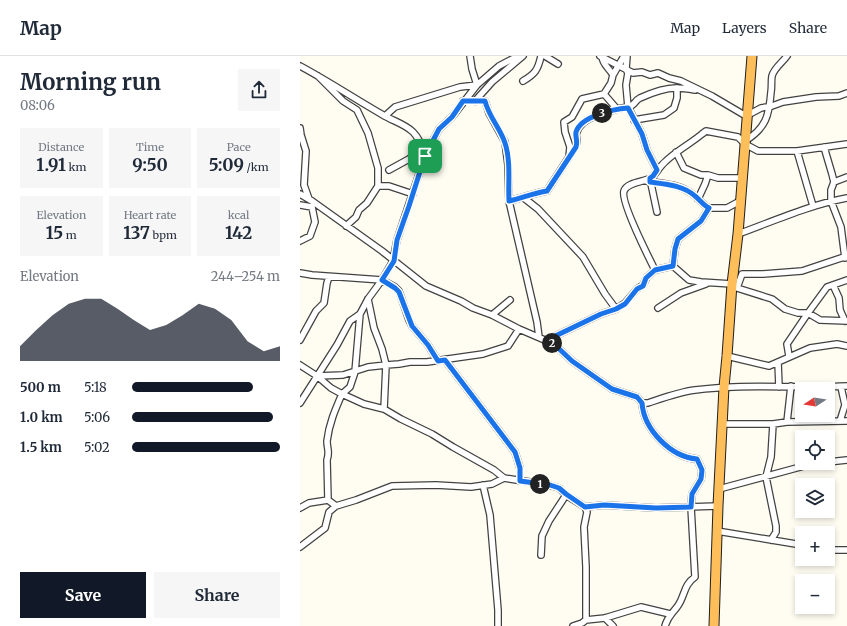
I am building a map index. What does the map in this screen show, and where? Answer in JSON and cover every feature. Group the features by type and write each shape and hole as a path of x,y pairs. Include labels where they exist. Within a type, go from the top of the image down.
{"highway":[{"path":"714,626 724,387 734,286 746,116 752,56"}],"street":[{"path":"470,56 477,85"},
{"path":"328,500 327,460 329,453 327,442 331,420 342,394 350,387 355,372 360,314 368,299 394,261 397,240 425,156 439,129 452,117 477,85 499,66 518,56"},
{"path":"475,101 492,82 523,56"},
{"path":"523,81 535,73 540,64 541,56"},
{"path":"545,56 558,64"},
{"path":"601,56 632,73 642,72 650,75 658,73 681,81 746,116 761,108 783,102 805,98 839,96 847,92"},
{"path":"601,56 604,63 613,75"},
{"path":"569,157 569,143 564,132 564,122 572,116 582,99 604,94 611,83 613,75 625,56"},
{"path":"625,56 626,70 628,73 626,86 628,108 642,134 647,150 657,170"},
{"path":"745,143 764,125 769,106 772,77 775,69 786,56"},
{"path":"300,66 385,116 406,126 421,143 425,156"},
{"path":"318,76 337,96 357,110 360,114"},
{"path":"385,116 395,107 460,87 477,85"},
{"path":"509,201 524,198 534,193 547,191 576,147 576,133 580,125 600,114 634,106 638,99 655,92 678,88 698,90"},
{"path":"634,120 664,114 674,108 678,88"},
{"path":"604,94 617,109"},
{"path":"346,226 356,217 359,210 367,203 378,186 378,168 376,157 360,114 357,99"},
{"path":"463,101 485,101 489,113 505,142 509,201 537,322 539,337"},
{"path":"300,128 300,135 306,151 304,185 309,199"},
{"path":"655,270 632,222 624,196 624,190 628,186 648,180 676,152 706,131 738,137 745,143 758,150 797,151 847,144"},
{"path":"389,170 409,159 423,147"},
{"path":"734,286 742,274 802,271 815,268 825,262 846,257 840,227 831,201 831,190 834,182 824,147"},
{"path":"797,151 813,206"},
{"path":"676,152 684,168 701,175 708,175 718,178 742,178"},
{"path":"698,199 708,175"},
{"path":"834,182 847,177"},
{"path":"648,180 680,188 695,196 703,205 709,208 727,208 740,201"},
{"path":"648,180 656,212"},
{"path":"378,186 389,186 413,194"},
{"path":"300,194 382,251 426,286 461,301 473,308 492,315 519,329 547,340 554,344 572,361 612,389 637,397 642,403 643,412 652,431 661,441 681,456 690,459 697,459 702,470 701,479 692,494 691,507 695,577 689,581 678,607 670,614 665,626"},
{"path":"524,198 538,209 583,257 605,294 616,309"},
{"path":"738,234 813,206 847,198"},
{"path":"300,205 312,207 315,222 310,236 300,242"},
{"path":"673,266 678,239 701,221 709,208"},
{"path":"547,340 625,304 637,289 643,286 646,278 655,270 673,266"},
{"path":"673,266 689,280 717,282 734,286 772,299 785,309 798,313 808,313 820,320 846,321"},
{"path":"300,273 329,277 382,280 395,288 399,292 412,326 428,345 438,361"},
{"path":"300,340 316,311 324,303 329,277"},
{"path":"789,356 787,344 827,288 847,280"},
{"path":"658,308 681,293 702,285 717,282"},
{"path":"833,285 839,298 840,310 846,321"},
{"path":"368,299 374,328 386,364 384,409"},
{"path":"492,315 510,300"},
{"path":"300,402 337,345 350,321 360,314"},
{"path":"317,376 343,376 368,367 386,364 438,361 483,354 508,346 516,336 519,329"},
{"path":"727,356 769,366 810,348 837,344 847,346"},
{"path":"445,360 515,452 520,468 520,481"},
{"path":"778,362 779,386"},
{"path":"300,365 317,376 331,388 364,404 384,409 432,434 453,448 494,470 504,478 550,485 559,488 585,507 587,512 584,527 586,620"},
{"path":"787,422 791,386"},
{"path":"642,403 648,403 693,390 724,387 844,386 845,405 840,421"},
{"path":"723,424 773,424 787,422 847,421"},
{"path":"771,540 776,532 776,526 766,477 771,457 773,424"},
{"path":"835,461 847,460"},
{"path":"719,489 795,469"},
{"path":"300,547 325,528 330,512 336,506 392,486 436,485 471,487 492,484 504,478"},
{"path":"483,485 490,515 498,626"},
{"path":"541,555 542,536 549,521 566,494"},
{"path":"300,508 309,503 328,500 336,506"},
{"path":"585,507 604,505 656,508 718,506"},
{"path":"717,531 795,544"},
{"path":"835,550 847,550"},
{"path":"573,626 586,620 605,618 641,606 670,614"},
{"path":"605,618 613,626"}],"route":[{"path":"463,101 485,101 487,109 505,142 509,174 509,201 524,198 534,193 547,191 576,147 576,133 580,125 600,114 617,109 628,108 642,134 647,150 657,170 650,178 650,182 680,188 695,196 703,205 709,208 701,221 678,239 673,266 655,270 646,278 643,286 637,289 625,304 547,340 554,344 572,361 612,389 637,397 642,403 643,412 652,431 661,441 681,456 690,459 697,459 702,470 701,479 692,494 691,507 656,508 604,505 585,507 559,488 550,485 520,481 519,461 515,452 445,360 438,361 428,345 412,326 399,292 382,280 394,261 397,240 425,156 439,129 452,117 463,101"}]}
